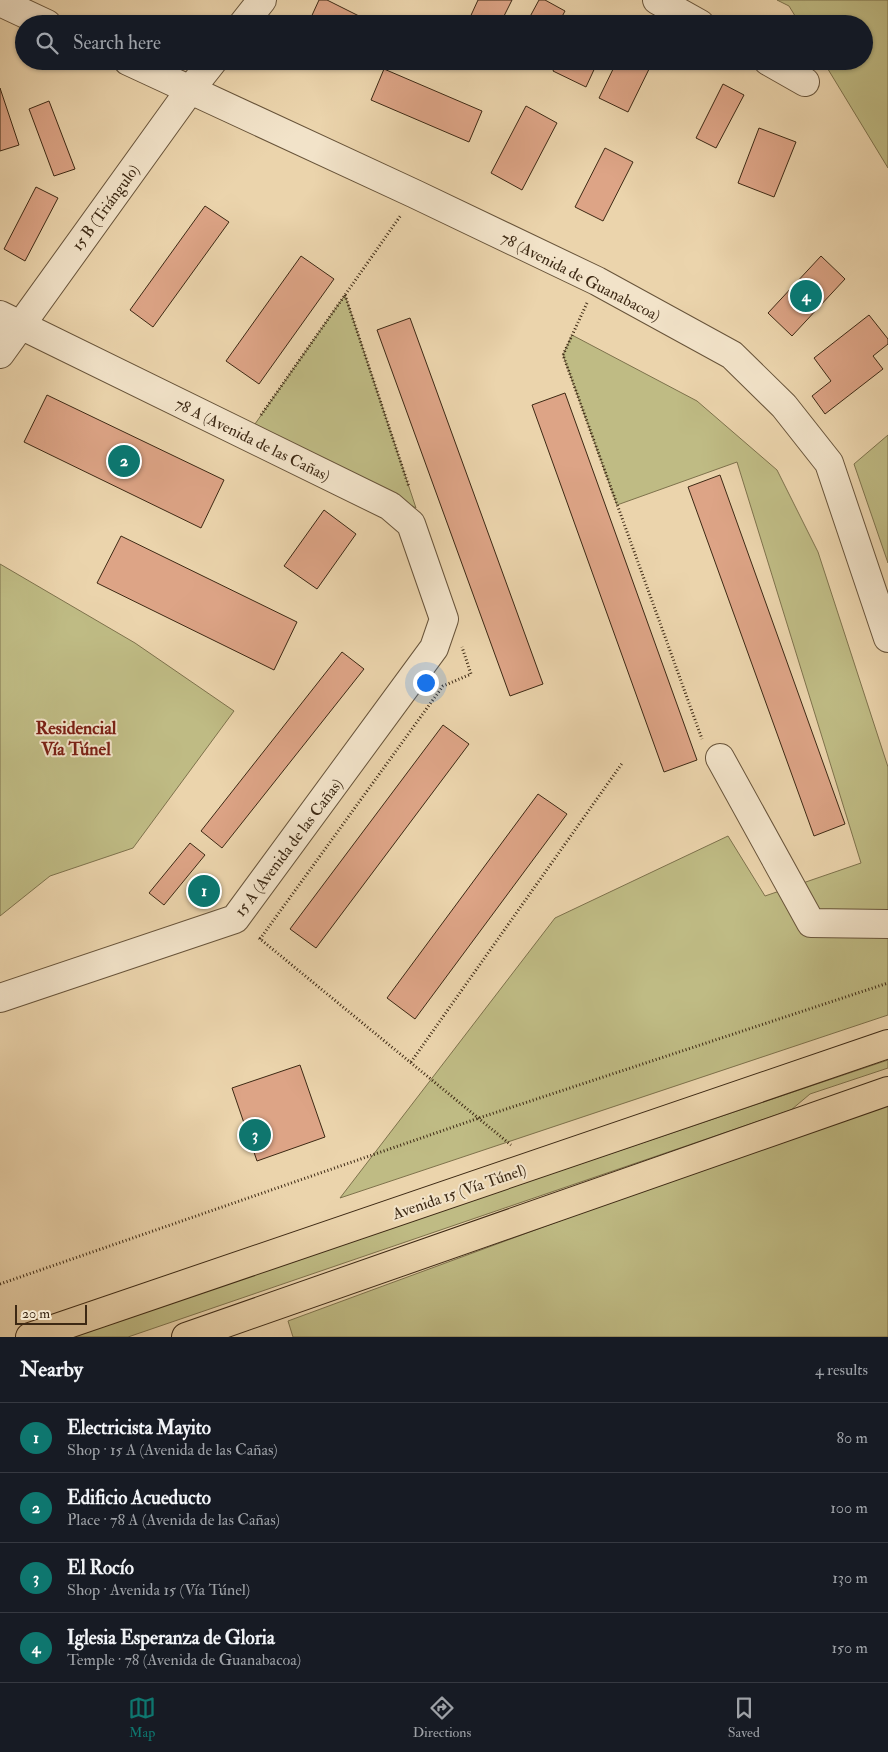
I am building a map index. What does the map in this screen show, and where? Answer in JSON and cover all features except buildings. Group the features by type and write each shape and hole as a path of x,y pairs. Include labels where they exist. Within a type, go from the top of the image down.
{"main road":[{"name":"Avenida 15 (Vía Túnel)","path":"30,1337 888,1044"},
{"path":"186,1337 888,1091"}],"street":[{"path":"250,15 262,0"},
{"path":"657,0 684,15"},
{"path":"0,2 27,15"},
{"name":"78 (Avenida de Guanabacoa)","path":"147,70 597,281 732,355 784,406 829,463 888,638"},
{"name":"15 B (Triángulo)","path":"0,354 10,320 206,70"},
{"path":"784,70 805,82"},
{"name":"78 A (Avenida de las Cañas)","path":"10,320 390,506 411,524 444,619"},
{"name":"15 A (Avenida de las Cañas)","path":"0,998 235,919 434,648 444,619"},
{"path":"712,751 812,923 888,924"}],"path":[{"path":"246,436 415,194"},
{"path":"597,281 563,355 712,751"},
{"path":"345,295 409,490"},
{"path":"260,939 443,686 471,674 462,646"},
{"path":"411,1062 623,762"},
{"path":"235,919 535,1165"},
{"path":"0,1284 479,1118 888,983"}],"shaded area":[{"path":"777,0 888,0 888,168 828,70 873,70 873,15 794,15 789,6"},
{"path":"345,295 416,508 255,424"},
{"path":"572,335 697,401 777,470 818,552 888,767 888,1015 340,1198 555,918 728,836 765,896 861,863 737,462 617,505 563,355"},
{"path":"888,435 888,563 854,464"},
{"path":"0,564 135,643 234,711 133,848 50,876 0,916"},
{"path":"888,1060 888,1068 810,1094 791,1110 128,1337 67,1337"},
{"path":"888,1100 888,1337 293,1337 288,1321"}],"place":[{"name":"Iglesia Esperanza de Gloria","path":"806,296"},
{"name":"Edificio Acueducto","path":"124,461"},
{"name":"Electricista Mayito","path":"204,891"},
{"name":"El Rocío","path":"255,1135"}],"district":[{"name":"Residencial Vía Túnel","path":"76,738"}]}
